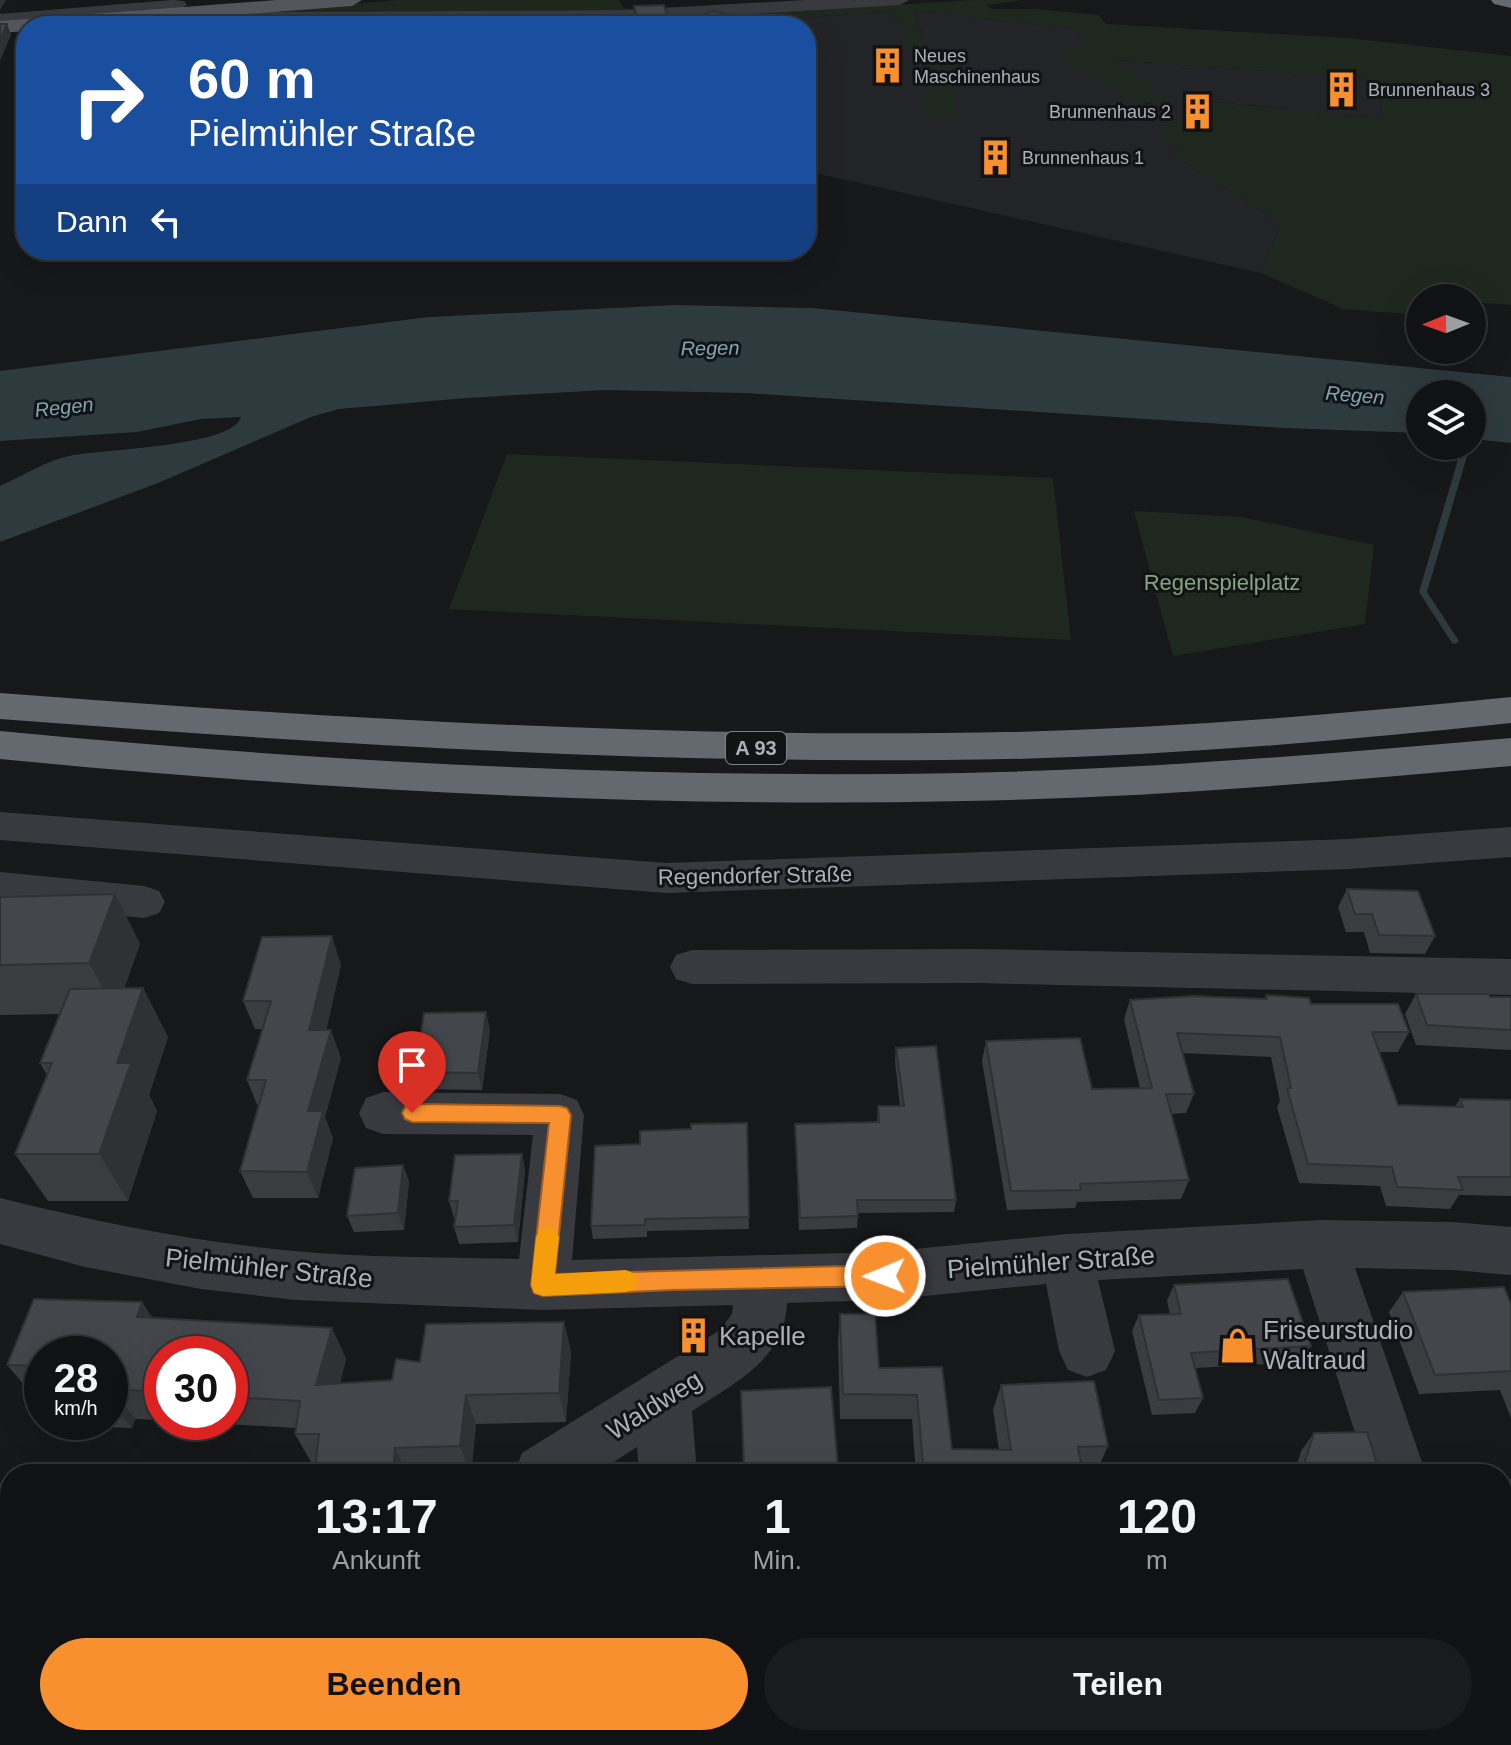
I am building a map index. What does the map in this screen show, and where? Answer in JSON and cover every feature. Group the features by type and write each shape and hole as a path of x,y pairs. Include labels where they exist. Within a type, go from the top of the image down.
{"highway":[{"path":"1501,0 1511,2"},
{"name":"A 93","path":"0,706 453,738 780,748 961,748 1247,735 1511,710"},
{"name":"A 93","path":"0,745 453,779 725,788 966,787 1271,774 1511,752"}],"main road":[{"path":"138,16 352,0"}],"street":[{"path":"626,16 900,0"},
{"path":"47,16 188,4"},
{"name":"Regendorfer Straße","path":"0,826 666,878 1349,854 1511,842"},
{"path":"1349,854 1465,865 1511,866"},
{"path":"0,888 144,902"},
{"path":"692,967 977,966 1511,977"},
{"path":"383,1113 560,1115 543,1285"},
{"name":"Pielmühler Straße","path":"0,1221 85,1243 187,1262 296,1276 543,1285 885,1276 1067,1258 1321,1244 1453,1246 1511,1251"},
{"path":"1321,1244 1394,1464"},
{"path":"1067,1258 1087,1351"},
{"name":"Waldweg","path":"559,1464 739,1349 759,1322 761,1279"},
{"path":"663,1400 667,1464"}],"shaded area":[{"path":"886,11 901,26 906,38 941,58 944,78 940,121 951,55 927,49 914,11 1074,28 1089,49 1146,104 1163,103 1115,60 1375,79 1384,119 1197,100 1210,116 1200,122 1172,154 1281,224 1261,273 816,173 816,16"},
{"path":"748,14 744,16 641,16"}],"green space":[{"path":"398,0 618,0 624,8 637,10 240,12"},
{"path":"973,0 1024,0 986,5 992,9 1099,15 1106,24 1347,38 1511,56 1511,305 1486,303 1486,284 1406,284 1406,314 1343,309 1261,273 1281,224 1172,154 1180,146 1157,134 1169,119 1200,122 1209,116 1195,100 1384,119 1375,79 1117,60 1152,84 1164,104 1150,103 1111,89 1064,57 1064,49 1088,48 1074,28 914,11 927,49 951,55 956,123 933,116 919,98 944,79 942,72 929,68 940,58 908,51 901,26 886,11 816,16 740,16"},
{"path":"507,454 1053,478 1071,640 449,609"},
{"name":"Regenspielplatz","path":"1134,511 1241,517 1374,545 1365,624 1173,656"}],"water":[{"name":"Regen","path":"675,305 812,308 1511,377 1511,443 1486,440 1486,380 1406,380 1406,432 1284,428 745,393 605,390 467,398 339,409 311,417 158,483 0,542 0,486 60,458 191,441 233,427 241,417 201,419 137,432 0,441 0,371 429,317"}],"building":[{"path":"664,5 667,16 636,16 634,6"},
{"path":"712,11 737,16 701,16"},
{"path":"0,24 7,24 0,40"},
{"path":"1347,889 1418,891 1435,936 1379,935 1372,914 1355,914"},
{"path":"115,894 89,963 0,965 0,897"},
{"path":"332,936 309,1030 331,1030 308,1111 323,1111 307,1172 240,1171 266,1080 247,1080 271,1001 243,1001 262,937"},
{"path":"143,988 117,1063 131,1063 99,1154 15,1154 52,1063 40,1063 70,989"},
{"path":"1416,994 1511,997 1511,1030 1427,1025"},
{"path":"1266,995 1309,998 1311,1004 1398,1004 1409,1032 1372,1032 1398,1105 1463,1107 1460,1099 1511,1100 1511,1177 1458,1177 1463,1190 1397,1187 1392,1167 1308,1164 1287,1088 1291,1088 1280,1037 1177,1033 1194,1094 1166,1094 1189,1180 1080,1184 1081,1190 1011,1191 986,1041 1080,1038 1092,1089 1152,1088 1130,1000 1193,996 1267,999"},
{"path":"486,1012 478,1073 415,1072 424,1013"},
{"path":"936,1046 956,1200 857,1200 858,1216 800,1218 795,1124 879,1122 878,1106 904,1106 896,1048"},
{"path":"747,1123 749,1217 645,1219 645,1225 591,1226 595,1146 640,1144 640,1131 691,1129 691,1124"},
{"path":"522,1154 514,1225 454,1227 458,1201 449,1201 455,1155"},
{"path":"403,1165 398,1213 347,1216 355,1168"},
{"path":"1288,1279 1311,1346 1191,1353 1203,1398 1159,1400 1139,1315 1181,1314 1174,1285"},
{"path":"1504,1287 1511,1304 1511,1371 1435,1375 1403,1292"},
{"path":"34,1299 142,1302 137,1317 332,1328 316,1385 392,1380 396,1359 420,1362 426,1324 564,1322 559,1393 466,1395 460,1446 395,1448 394,1464 318,1464 319,1434 295,1434 300,1401 248,1398 248,1336 144,1336 144,1391 128,1390 128,1336 24,1336 24,1365 7,1365"},
{"path":"840,1314 875,1314 879,1368 942,1367 952,1449 1011,1450 1001,1385 1094,1381 1108,1446 1078,1447 1081,1464 923,1464 917,1395 843,1394"},
{"path":"831,1387 838,1464 744,1464 741,1391"},
{"path":"1367,1432 1377,1464 1304,1464 1314,1433"}],"waterway":[{"path":"1455,641 1423,592 1462,460"}],"slow traffic":[{"path":"548,1237 543,1285 626,1281"}],"place":[{"name":"Neues Maschinenhaus","path":"888,66"},
{"name":"Brunnenhaus 3","path":"1342,90"},
{"name":"Brunnenhaus 2","path":"1197,112"},
{"name":"Brunnenhaus 1","path":"996,158"},
{"name":"Kapelle","path":"693,1336"},
{"name":"Friseurstudio Waltraud","path":"1237,1345"}],"route":[{"path":"412,1113 560,1115 543,1285 673,1279 885,1276"}]}
